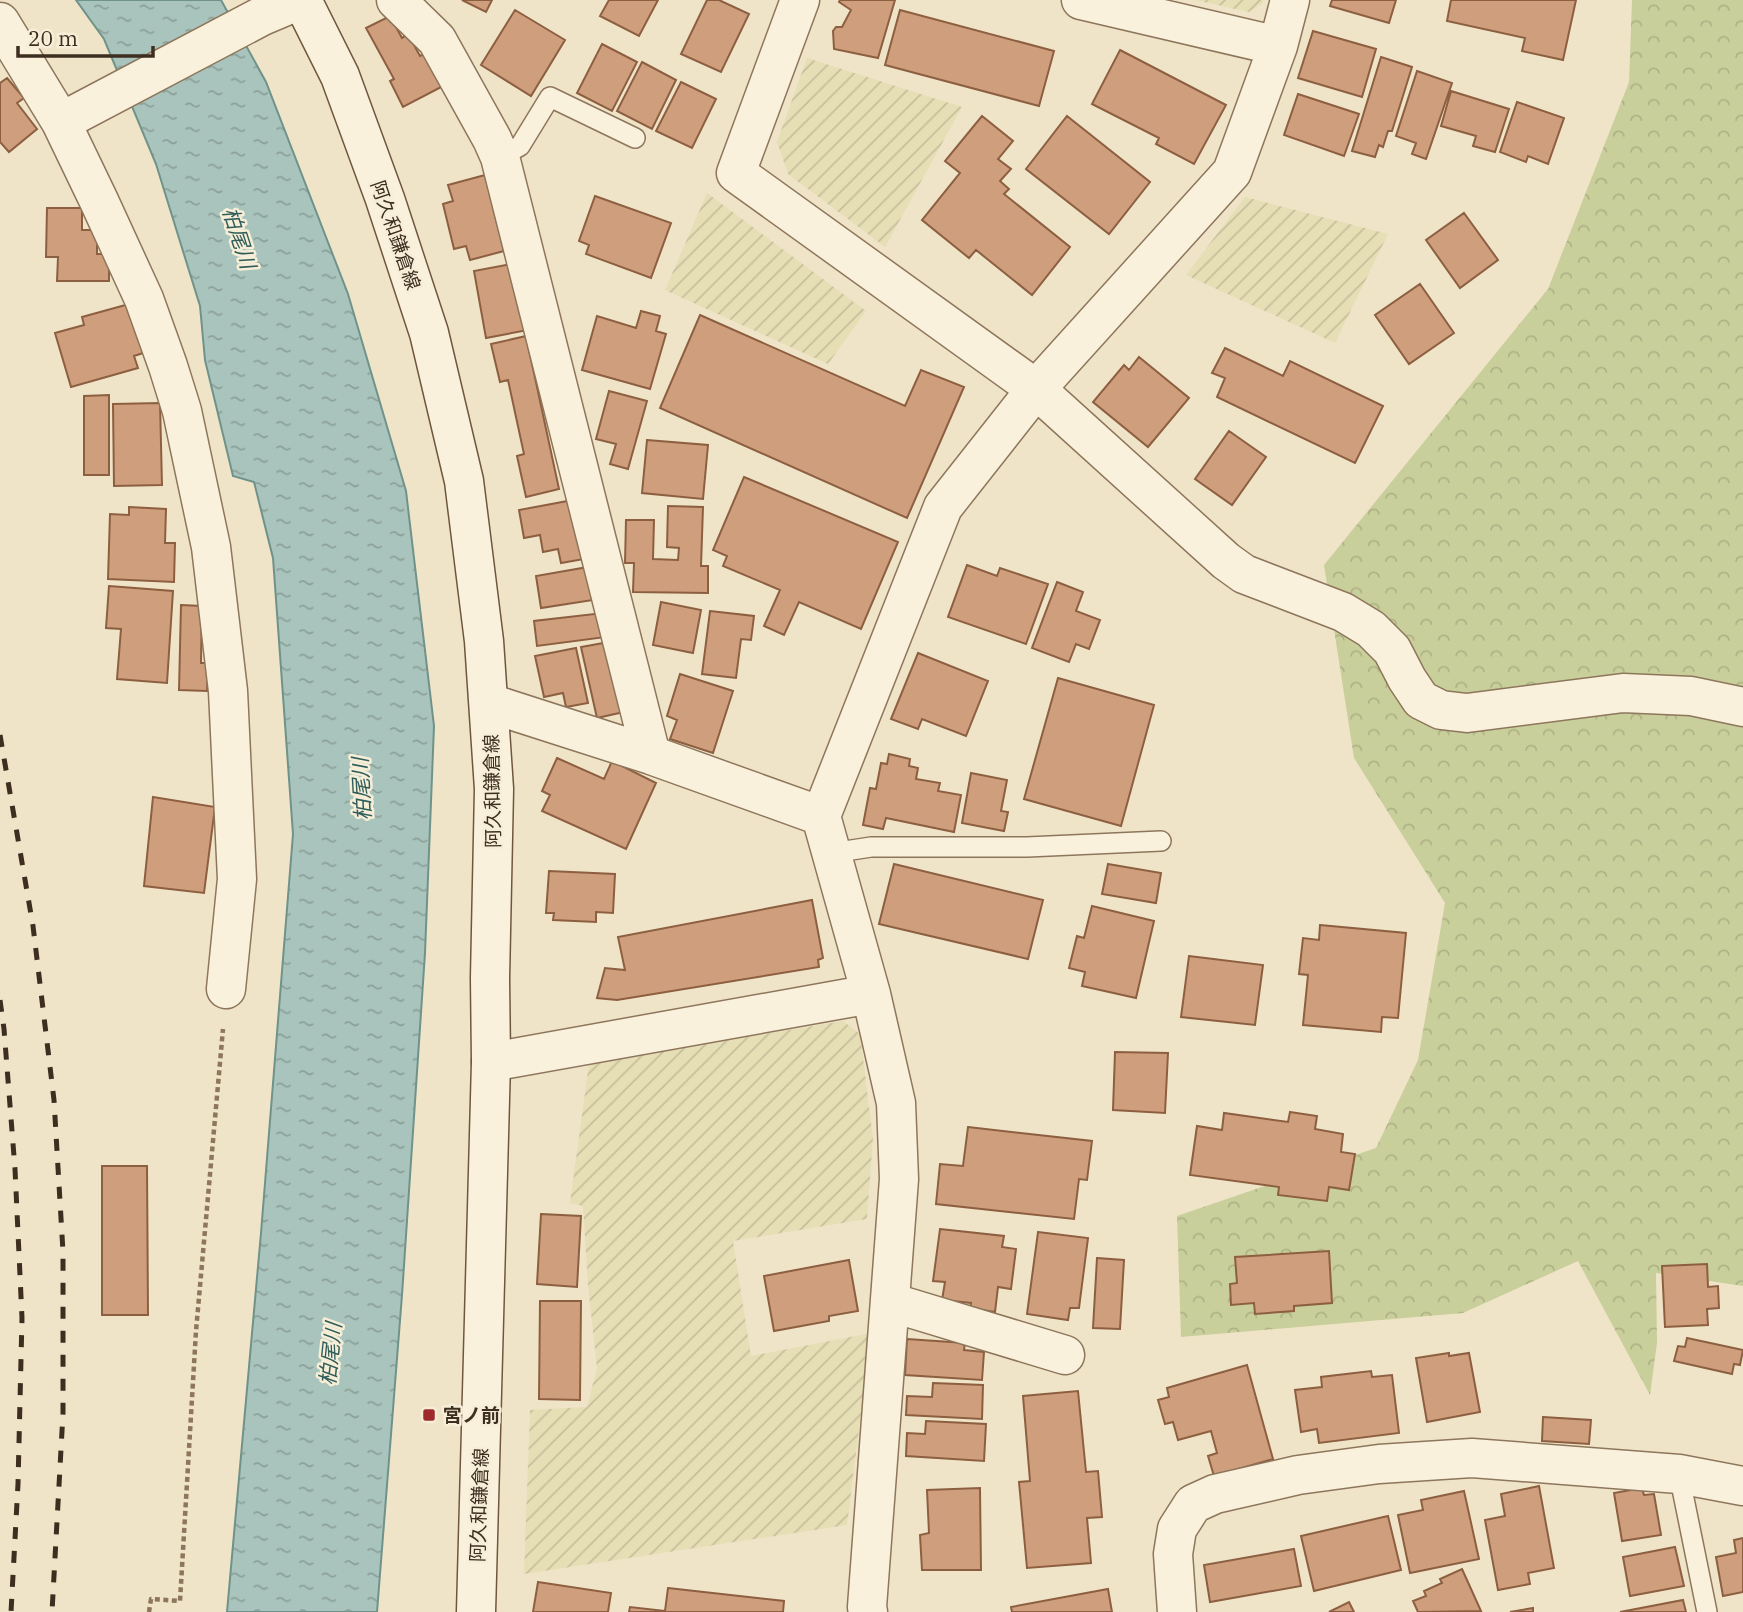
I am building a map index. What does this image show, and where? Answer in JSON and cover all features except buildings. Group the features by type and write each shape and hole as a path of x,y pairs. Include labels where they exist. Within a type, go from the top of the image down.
{"street":[{"path":"68,118 262,16 301,0"},
{"name":"阿久和鎌倉線","path":"301,0 340,76 385,199 429,333 464,481 484,641 494,789 491,1062 476,1612"},
{"path":"396,0 437,40 500,157 651,755"},
{"path":"800,0 736,173 1036,388 1216,552 1244,574 1343,612 1371,629 1392,650 1421,700 1441,710 1467,713 1623,693 1691,696 1743,707"},
{"path":"1081,0 1278,46"},
{"path":"868,1612 899,1179 896,1103 871,994 821,816 943,508 1036,388 1232,172 1278,46 1290,0"},
{"path":"0,22 68,118 99,201 138,287 182,411 211,547 228,691 237,879 226,989"},
{"path":"489,703 651,755 821,816"},
{"path":"491,1062 871,994"},
{"path":"890,1302 1065,1355"},
{"path":"1177,1612 1173,1554 1177,1528 1192,1504 1215,1494 1298,1475 1379,1464 1472,1458 1679,1474 1743,1486"}],"lane":[{"path":"500,157 520,146 550,97 635,138"},
{"path":"832,853 871,847 1027,847 1161,841"},
{"path":"1679,1474 1706,1612"}],"path":[{"path":"149,1612 151,1599 180,1601 196,1331 226,989"}],"shaded area":[{"path":"1195,0 1263,0 1263,3 1249,12"},
{"path":"807,58 962,107 885,247 788,174 777,142"},
{"path":"707,193 866,311 828,364 665,290"},
{"path":"1245,197 1388,234 1335,343 1186,275"},
{"path":"843,1021 860,1034 873,1138 867,1219 733,1241 751,1356 871,1333 847,1525 524,1574 530,1410 587,1407 597,1368 583,1206 570,1203 589,1063"}],"green space":[{"path":"1632,0 1743,0 1743,1286 1656,1273 1657,1343 1650,1395 1578,1261 1463,1313 1181,1337 1177,1216 1376,1148 1418,1060 1445,903 1354,758 1324,565 1548,289 1629,82"}],"water":[{"name":"柏尾川","path":"76,0 221,0 266,82 348,294 406,491 434,726 425,953 377,1612 227,1612 293,834 273,558 254,482 233,476 205,360 200,306 156,164 104,39"}],"railway":[{"path":"0,735 33,926 54,1100 63,1252 63,1413 52,1612"},
{"path":"0,1000 15,1169 22,1318 18,1484 11,1612"}],"place":[{"name":"宮ノ前","path":"429,1415"}]}
